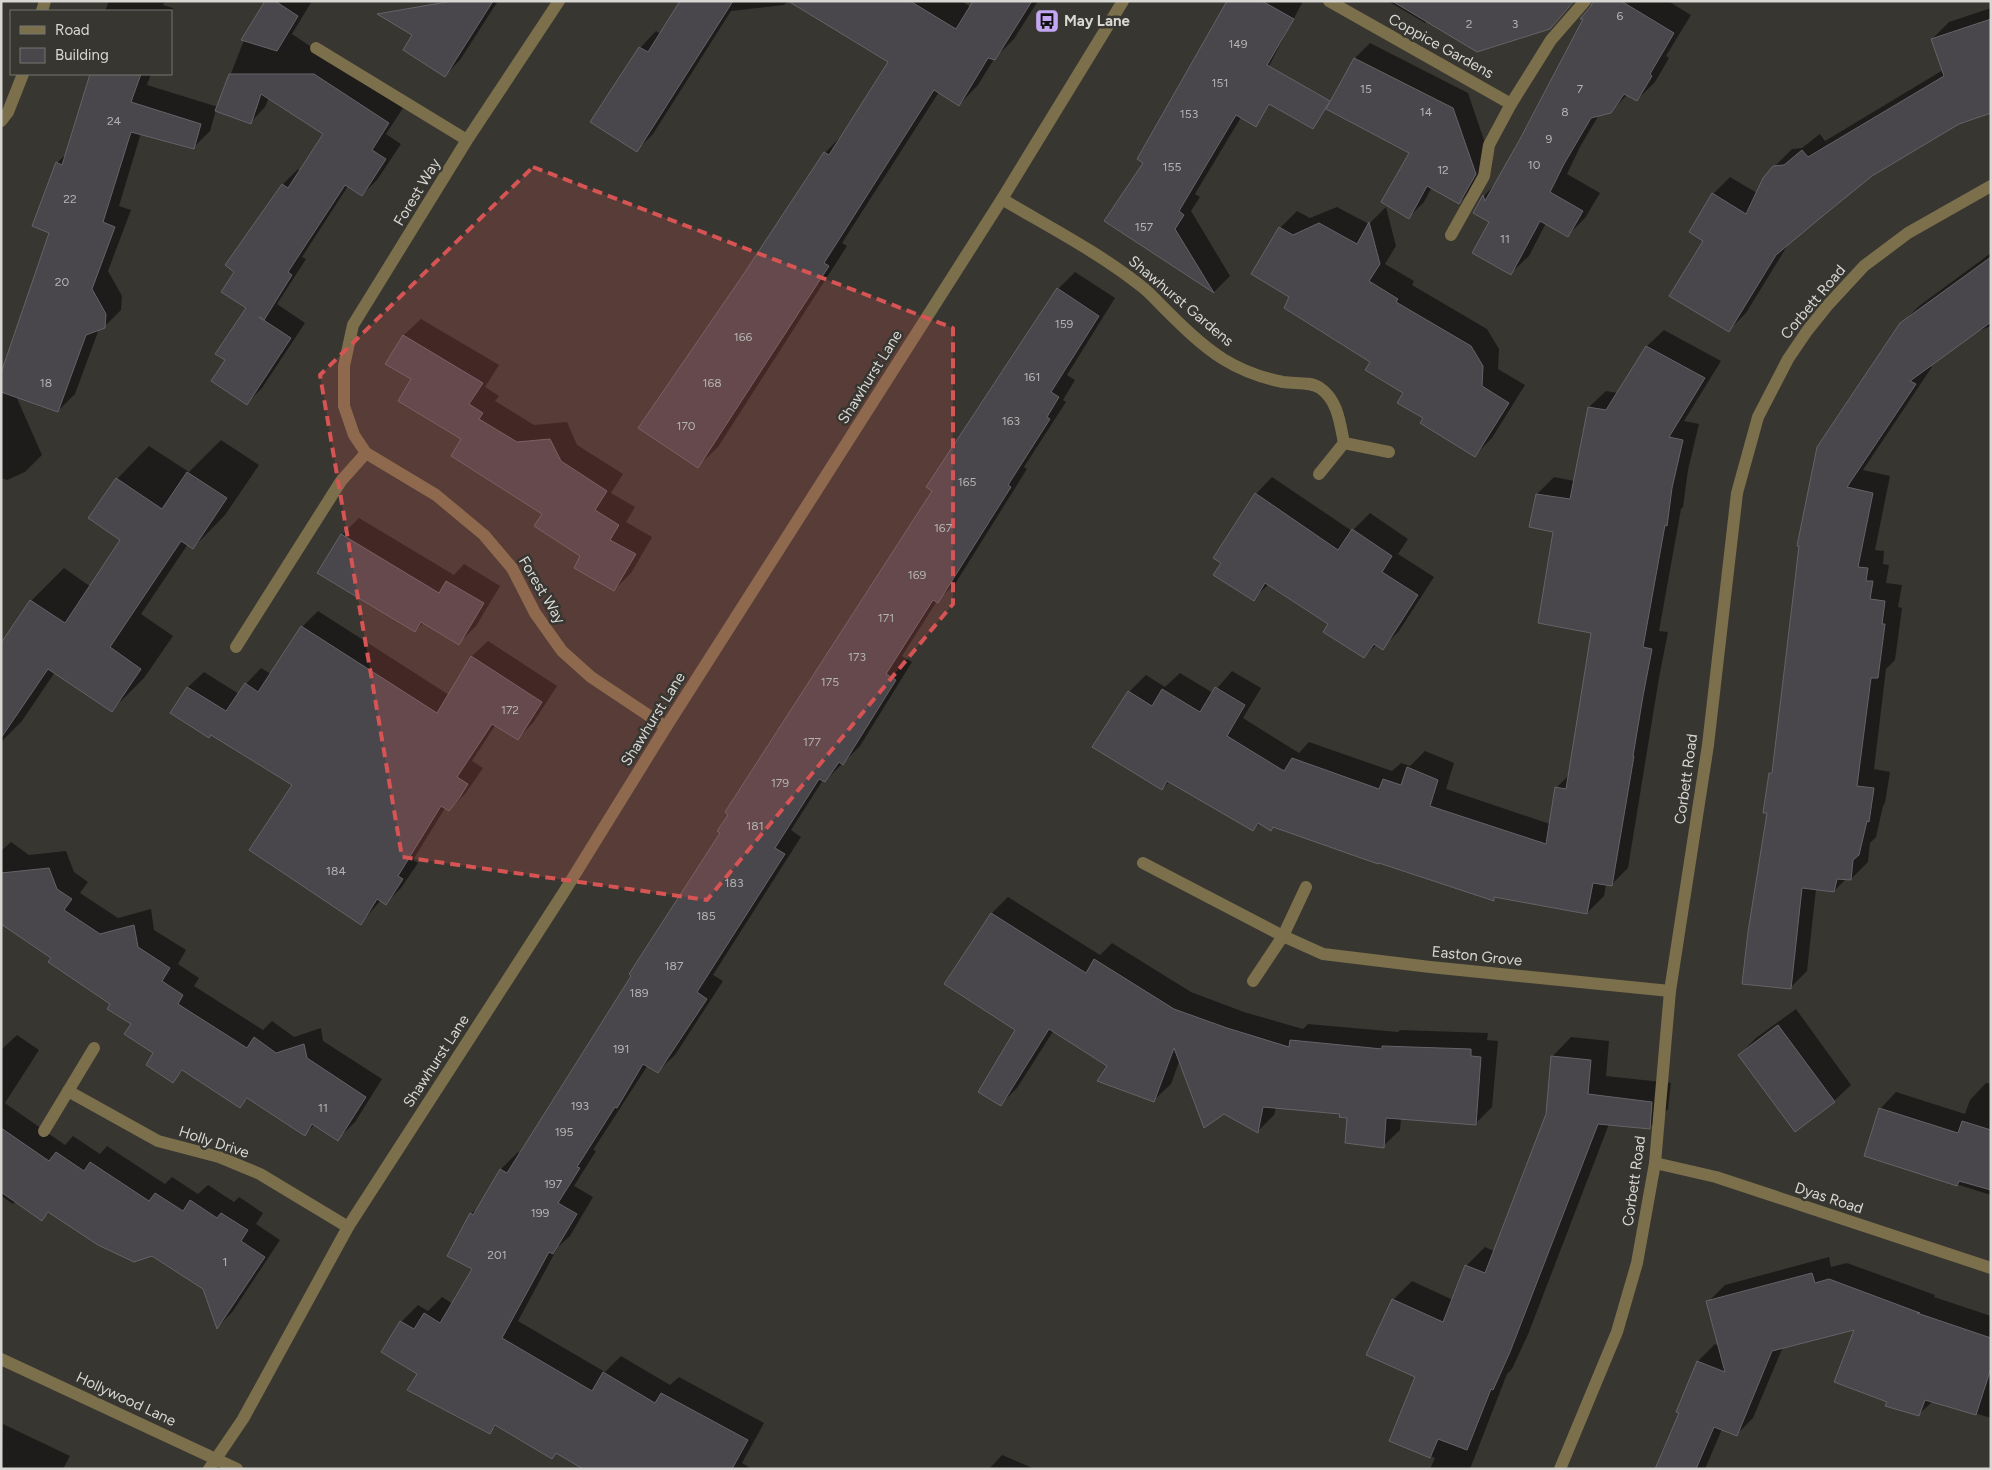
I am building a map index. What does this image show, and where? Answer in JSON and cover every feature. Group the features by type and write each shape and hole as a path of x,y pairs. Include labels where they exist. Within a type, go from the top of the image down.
{"street":[{"name":"Forest Way","path":"559,1 467,140 353,325 344,366 344,406 354,435 366,453 436,495 484,535 512,568 535,613 562,651 591,677 666,727"},
{"name":"Shawhurst Lane","path":"213,1463 243,1419 348,1228 564,892 666,727 1002,199 1124,1"},
{"name":"Coppice Gardens","path":"1329,1 1511,104"},
{"path":"1451,235 1484,176 1489,145 1511,104 1536,62 1557,33 1585,1"},
{"path":"316,48 467,140"},
{"path":"1,121 8,112 23,75"},
{"name":"Corbett Road","path":"1560,1469 1617,1332 1637,1263 1655,1163 1670,992 1708,745 1737,493 1758,417 1788,359 1806,331 1864,266 1908,234 1991,186"},
{"name":"Shawhurst Gardens","path":"1002,199 1116,267 1144,287 1204,345 1223,359 1254,374 1283,382 1304,383 1320,388 1332,401 1338,415 1344,443"},
{"path":"1319,474 1344,443 1388,452"},
{"path":"236,647 341,482 366,453"},
{"name":"Easton Grove","path":"1143,863 1283,936 1323,954 1670,992"},
{"path":"1253,981 1283,936 1306,887"},
{"path":"44,1131 94,1048"},
{"name":"Holly Drive","path":"68,1091 158,1141 219,1157 260,1174 348,1228"},
{"name":"Dyas Road","path":"1655,1163 1716,1177 1991,1268"},
{"name":"Hollywood Lane","path":"1,1359 213,1463 237,1469"}],"highlighted area":[{"path":"533,167 953,328 953,604 707,900 402,857 320,375"}],"building":[{"path":"265,1 275,1 298,16 277,51 241,40"},
{"path":"452,1 493,1 445,77 403,50 412,35 377,14"},
{"path":"680,1 733,1 637,152 590,122 639,47 648,52"},
{"path":"788,1 910,1 956,29 973,1 1032,1 995,60 988,58 959,106 934,90 824,263 829,266 698,468 638,428 741,278 824,152 829,155 888,62"},
{"path":"1227,1 1262,1 1294,19 1267,65 1330,101 1313,129 1269,104 1256,127 1236,115 1179,211 1184,215 1175,229 1214,293 1104,221 1143,163 1137,159"},
{"path":"1392,1 1574,1 1550,29 1477,52"},
{"path":"1593,1 1621,1 1674,33 1637,101 1624,94 1611,113 1591,118 1564,164 1550,192 1583,211 1568,237 1540,221 1511,275 1472,253 1489,222 1473,213 1483,195 1485,201 1583,19 1580,19"},
{"path":"1991,19 1991,113 1959,124 1872,176 1776,255 1729,332 1669,296 1703,241 1689,232 1712,193 1746,214 1763,178 1773,166 1784,165 1802,150 1808,157 1944,76 1931,39"},
{"path":"1354,58 1453,108 1476,174 1459,204 1427,186 1409,219 1381,202 1409,153 1326,109"},
{"path":"229,74 314,74 389,123 372,150 386,159 362,196 345,185 288,272 292,275 264,320 259,317 291,338 247,405 211,381 225,360 215,354 246,308 221,292 234,272 225,265 282,184 288,188 323,134 261,94 251,124 215,111"},
{"path":"90,75 141,75 131,102 201,124 194,149 131,132 103,222 115,227 92,289 106,314 105,328 86,335 58,412 1,392 1,373 49,233 32,226 56,162 62,165"},
{"path":"1369,222 1380,264 1369,281 1398,299 1396,302 1471,346 1483,366 1482,386 1509,403 1475,457 1420,423 1423,418 1397,403 1403,393 1365,370 1370,362 1284,308 1289,297 1251,274 1279,227 1293,235 1319,223 1357,244"},
{"path":"1991,257 1991,322 1910,381 1916,384 1847,487 1873,493 1858,567 1868,568 1866,581 1873,581 1870,599 1885,601 1882,624 1885,624 1878,678 1871,678 1857,786 1874,788 1869,822 1867,821 1859,855 1853,860 1851,880 1837,879 1834,892 1802,888 1791,989 1742,984 1748,932 1767,813 1763,813 1769,773 1772,773 1799,546 1797,546 1817,447 1900,323"},
{"path":"1057,288 1099,316 1051,392 1059,397 1047,417 1050,419 1008,485 1011,487 938,603 933,600 886,674 896,680 843,765 839,762 825,782 819,779 775,848 785,854 697,992 707,999 658,1073 643,1064 617,1108 615,1107 577,1167 580,1168 558,1203 577,1214 553,1254 549,1252 502,1338 592,1391 603,1372 655,1403 661,1393 748,1440 732,1469 583,1469 556,1453 552,1459 495,1425 490,1434 407,1390 417,1374 381,1352 400,1321 414,1329 424,1313 440,1323 472,1269 447,1256 470,1213 473,1215 500,1169 507,1173 631,976 629,974 720,833 717,831 728,815 725,812 932,491 926,487"},
{"path":"403,335 483,383 469,404 483,413 479,419 517,442 550,439 561,461 607,491 595,510 619,525 610,540 636,554 614,591 574,568 580,556 534,526 542,514 451,456 461,439 398,401 411,379 385,364"},
{"path":"1646,346 1705,378 1669,437 1683,440 1672,488 1667,526 1665,525 1643,647 1652,649 1612,886 1593,883 1587,914 1494,897 1494,901 1378,864 1273,827 1271,831 1258,823 1253,831 1167,781 1162,790 1092,747 1128,691 1152,706 1162,689 1200,712 1215,687 1245,705 1227,736 1284,771 1292,758 1379,789 1383,779 1401,785 1407,767 1438,780 1430,806 1546,844 1555,787 1566,789 1591,633 1538,623 1553,532 1529,527 1536,494 1570,499 1588,407 1606,410"},
{"path":"187,472 227,498 193,549 181,541 110,647 141,669 112,712 48,669 1,738 1,643 30,600 65,623 120,540 88,518 116,478 162,509"},
{"path":"1255,493 1338,550 1352,529 1392,556 1382,572 1418,595 1383,650 1374,644 1364,658 1323,632 1328,624 1265,583 1254,601 1213,575 1221,563 1213,558"},
{"path":"341,534 439,593 446,581 484,603 459,645 421,622 415,632 317,573"},
{"path":"301,626 437,713 471,656 542,702 518,740 492,724 457,777 468,784 460,797 449,811 441,806 398,876 403,879 386,905 377,899 361,925 249,850 292,785 211,735 209,738 170,713 187,687 226,711 245,683 258,692"},
{"path":"49,868 57,889 72,899 64,910 100,934 134,925 138,947 170,968 162,981 183,995 178,1004 247,1048 254,1037 276,1053 304,1044 307,1058 366,1097 338,1141 312,1124 305,1136 247,1098 240,1108 182,1070 173,1083 146,1065 153,1053 124,1034 131,1024 107,1009 110,1004 48,962 51,958 1,924 1,873"},
{"path":"991,913 1086,973 1094,959 1174,1009 1289,1047 1290,1040 1382,1049 1382,1046 1471,1049 1471,1056 1481,1057 1476,1125 1386,1118 1384,1148 1345,1143 1347,1118 1339,1117 1340,1114 1263,1107 1258,1133 1224,1114 1204,1128 1174,1048 1154,1102 1097,1081 1107,1066 1049,1029 1001,1106 978,1092 1015,1030 944,984"},
{"path":"1778,1025 1835,1102 1795,1132 1738,1055"},
{"path":"1551,1056 1591,1060 1588,1094 1652,1102 1650,1129 1598,1124 1510,1352 1493,1390 1491,1389 1467,1450 1438,1439 1430,1458 1389,1441 1415,1377 1366,1355 1392,1299 1443,1322 1465,1265 1485,1273 1546,1114"},
{"path":"1879,1108 1958,1133 1962,1121 1991,1130 1991,1190 1959,1181 1957,1186 1864,1156"},
{"path":"1,1128 49,1161 56,1152 84,1171 90,1162 149,1201 155,1193 183,1211 190,1200 217,1218 221,1213 248,1230 241,1241 265,1257 217,1329 203,1289 152,1256 134,1262 98,1245 48,1212 42,1221 1,1192"},
{"path":"1812,1273 1815,1283 1829,1279 1920,1313 1917,1313 1991,1338 1991,1368 1976,1415 1925,1400 1919,1416 1885,1406 1887,1402 1834,1382 1854,1330 1772,1351 1737,1436 1714,1427 1696,1469 1655,1469 1679,1413 1676,1412 1697,1361 1725,1372 1706,1301"}],"place":[{"name":"May Lane","path":"1047,21"}]}
